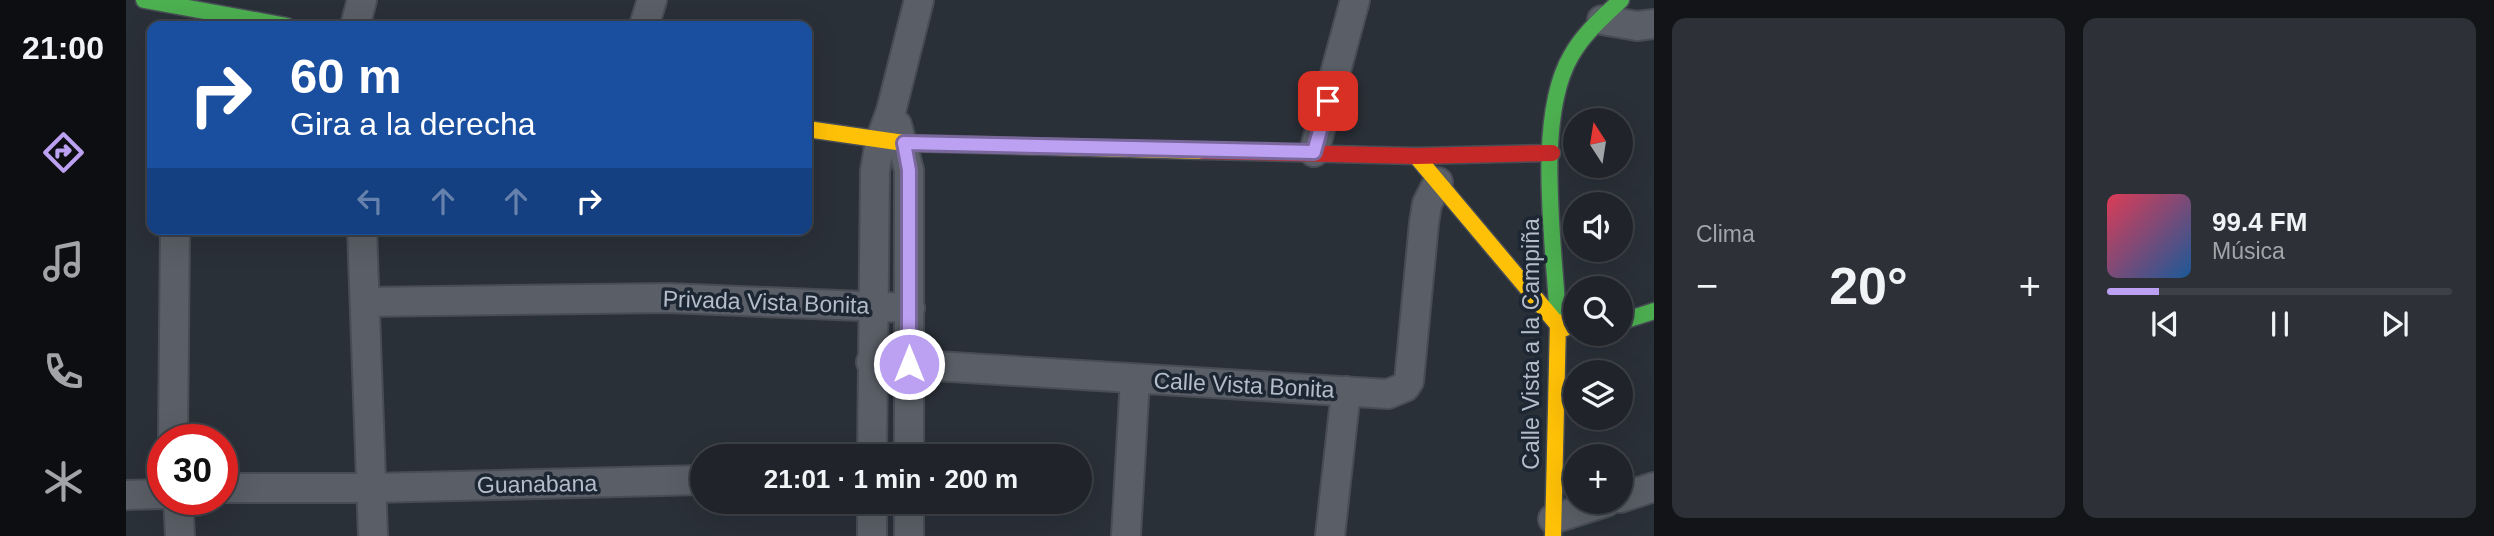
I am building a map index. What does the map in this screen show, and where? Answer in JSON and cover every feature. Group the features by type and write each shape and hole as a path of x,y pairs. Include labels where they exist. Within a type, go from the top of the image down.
{"street":[{"path":"144,0 178,16 232,21"},
{"path":"356,21 362,0"},
{"path":"646,21 652,0"},
{"path":"909,444 909,170 892,142 891,111 919,0"},
{"path":"1314,152 1355,0"},
{"path":"1612,10 1637,26 1654,24"},
{"name":"Calle Vista a la Campiña","path":"1553,527 1558,325 1552,153 1559,88 1566,65 1612,10"},
{"path":"812,130 892,142 1416,156 1552,153"},
{"path":"872,444 875,171 892,142"},
{"path":"1416,156 1558,325 1563,327"},
{"name":"Calle Vista Bonita","path":"871,362 1388,394 1405,387 1409,381 1424,223 1427,204 1438,182"},
{"path":"173,424 175,235"},
{"path":"362,235 373,536"},
{"name":"Privada Vista Bonita","path":"366,302 623,298 909,308"},
{"path":"1633,318 1654,311"},
{"path":"1126,536 1135,379"},
{"path":"1330,536 1346,391"},
{"name":"Guanabana","path":"238,488 371,488 690,480"},
{"path":"1633,494 1654,487"},
{"path":"126,495 147,494"},
{"path":"872,514 872,536"},
{"path":"909,514 909,536"},
{"path":"1553,527 1581,514"},
{"path":"179,515 180,536"}],"traffic: fast":[{"path":"144,0 260,21"},
{"path":"1558,322 1550,186 1553,114 1560,83 1571,56 1587,33 1621,0"},
{"path":"1633,318 1654,311"}],"traffic: slow":[{"path":"812,130 904,143 1203,151"},
{"path":"1416,156 1558,325 1563,327"},
{"path":"1553,536 1558,322"}],"traffic: jam":[{"path":"1203,151 1416,156 1552,153"}],"route":[{"path":"909,364 909,170 904,143 1314,152 1328,101"}]}
